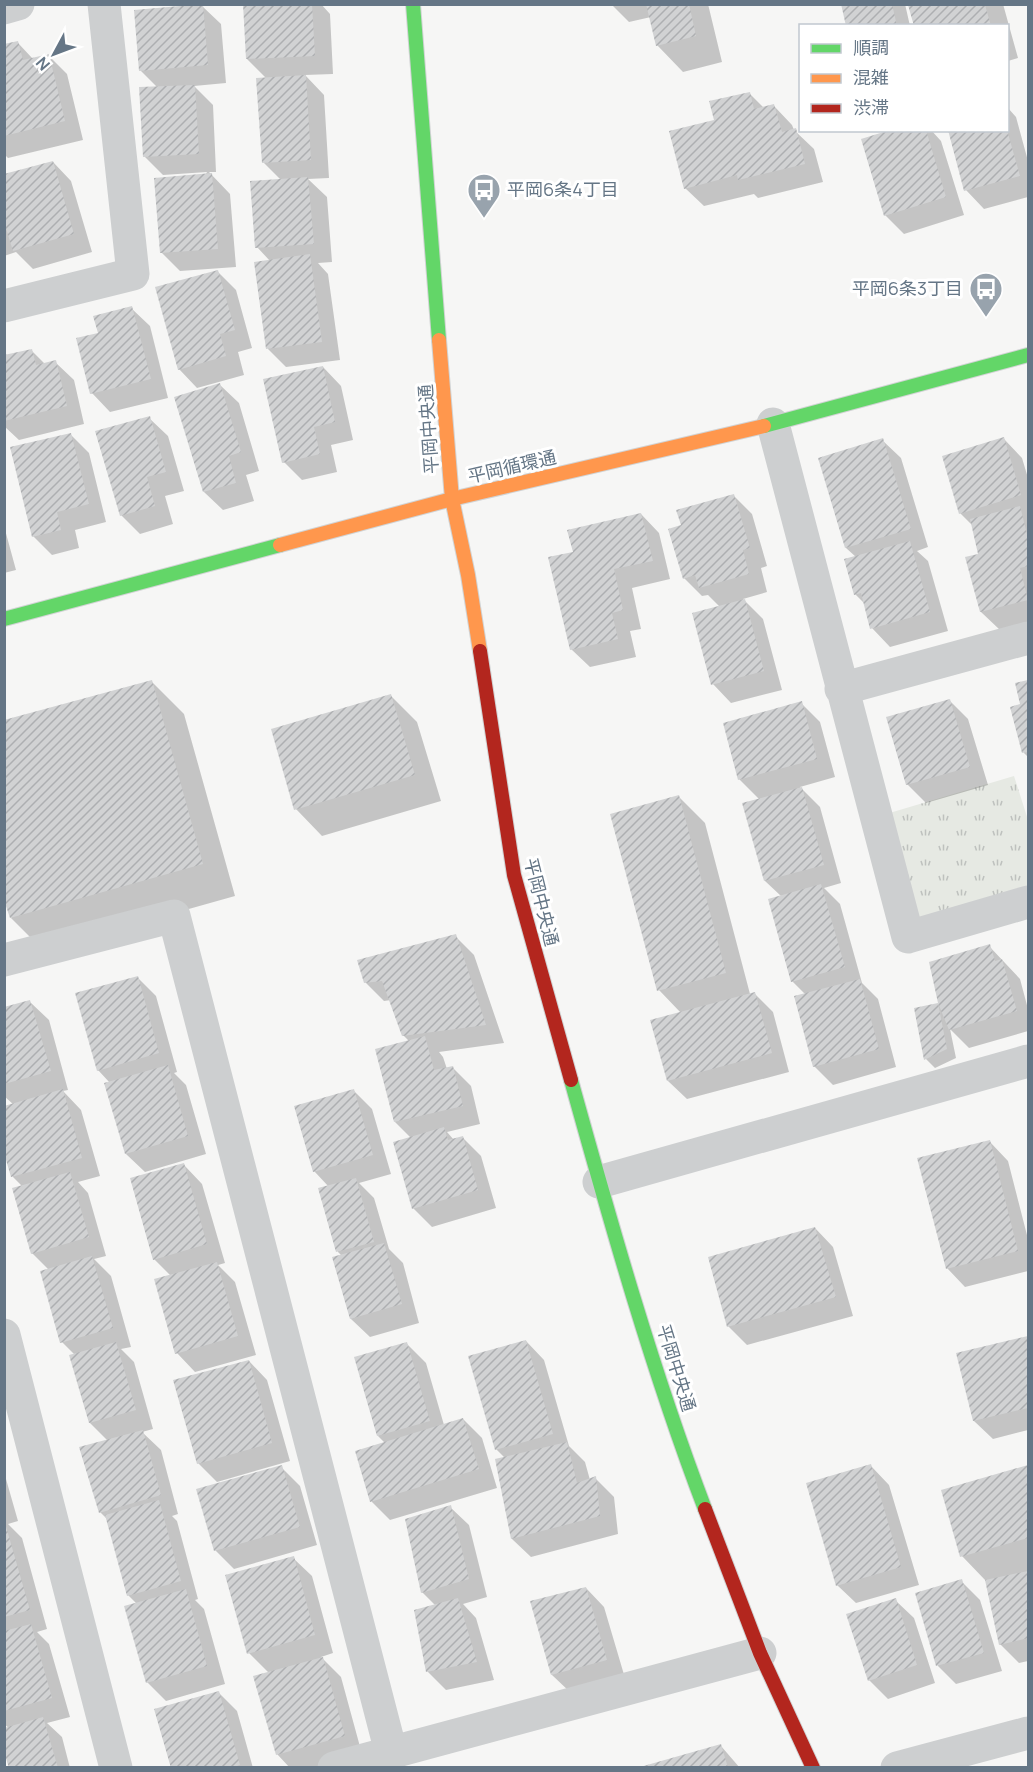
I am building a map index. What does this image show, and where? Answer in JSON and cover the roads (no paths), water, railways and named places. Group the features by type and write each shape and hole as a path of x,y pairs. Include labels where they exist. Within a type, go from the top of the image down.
{"street":[{"path":"4,8 18,4"},
{"path":"4,306 133,274 104,4"},
{"name":"平岡中央通","path":"413,4 452,499 468,575 514,875 599,1182 683,1451 760,1653 813,1767"},
{"name":"平岡循環通","path":"4,620 452,499 773,424 1029,355"},
{"path":"773,424 908,937 1029,902"},
{"path":"841,689 1029,639"},
{"path":"4,960 174,916 391,1752"},
{"path":"599,1182 1029,1061"},
{"path":"4,1335 116,1767"},
{"path":"334,1767 760,1653"},
{"path":"897,1767 1029,1732"}],"place":[{"name":"平岡6条4丁目","path":"484,219"},
{"name":"平岡6条3丁目","path":"986,318"}]}
